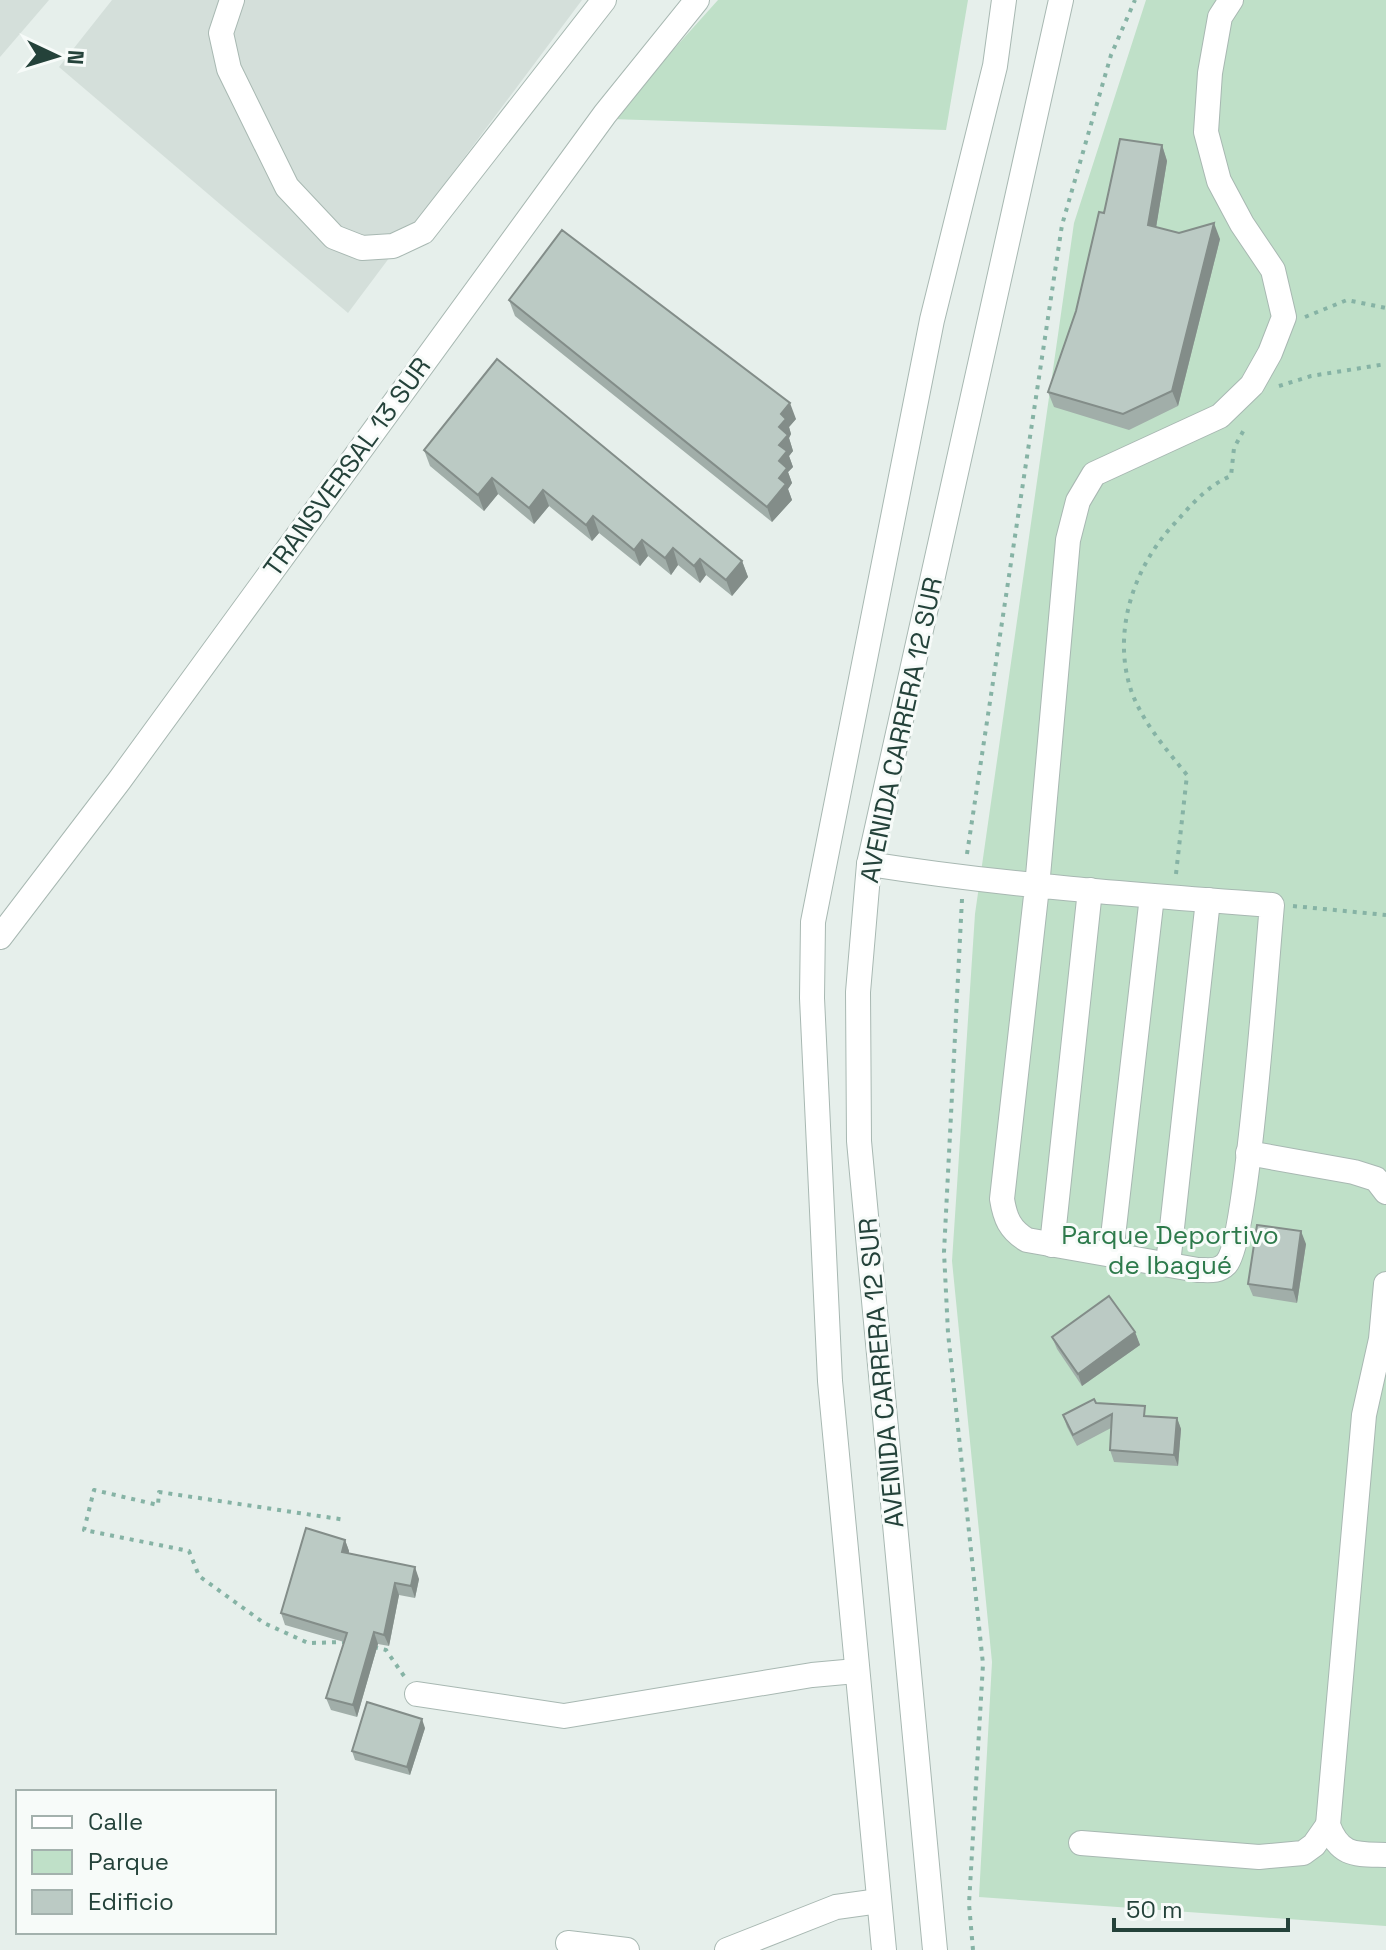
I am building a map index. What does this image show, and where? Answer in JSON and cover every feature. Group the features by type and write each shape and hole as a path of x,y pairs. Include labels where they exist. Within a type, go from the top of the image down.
{"street":[{"path":"232,0 221,33 229,69 287,187 334,237 362,248 393,246 423,232 604,0"},
{"name":"TRANSVERSAL 13 SUR","path":"0,937 119,781 596,127 697,0"},
{"name":"AVENIDA CARRERA 12 SUR","path":"884,1950 830,1381 812,998 813,922 929,335 995,66 1004,0"},
{"name":"AVENIDA CARRERA 12 SUR","path":"935,1950 859,1141 858,992 869,864 1061,0"},
{"path":"869,864 1037,887 1272,905 1248,1153 1234,1250 1228,1263 1217,1271 1198,1270 1027,1240 1016,1234 1005,1218 1002,1199 1037,887 1068,540 1078,501 1094,474 1220,416 1252,385 1270,353 1284,317 1273,270 1242,224 1219,181 1206,132 1210,73 1220,17 1231,0"},
{"path":"1052,1245 1090,890"},
{"path":"1111,1254 1152,896"},
{"path":"1168,1264 1208,900"},
{"path":"1248,1153 1354,1172 1376,1179 1386,1192"},
{"path":"1081,1843 1259,1857 1303,1853 1314,1845 1328,1825 1364,1415 1381,1339 1386,1284"},
{"path":"417,1694 564,1716 812,1675 856,1671"},
{"path":"1328,1825 1337,1844 1345,1851 1386,1855"},
{"path":"727,1950 836,1907 879,1901"},
{"path":"568,1943 627,1950"}],"path":[{"path":"973,1950 969,1904 983,1664 948,1333 944,1252 963,879 1062,225 1111,55 1135,0"},
{"path":"1303,318 1347,300 1386,308"},
{"path":"1273,388 1311,376 1386,364"},
{"path":"1175,884 1187,775 1154,734 1132,692 1123,647 1127,605 1145,564 1166,532 1217,481 1231,476 1234,448 1250,419"},
{"path":"1279,905 1386,915"},
{"path":"346,1520 159,1492 158,1505 94,1490 84,1530 189,1551 199,1576 264,1623 308,1643 359,1644"},
{"path":"372,1647 386,1650 417,1694"}],"shaded area":[{"path":"0,0 49,0 0,57"},
{"path":"112,0 582,0 348,313 59,67"}],"green space":[{"path":"718,0 968,0 946,130 611,119"},
{"name":"Parque Deportivo de Ibagué","path":"1146,0 1386,0 1386,1926 979,1897 992,1662 952,1261 975,914 1074,223"}],"building":[{"path":"1120,139 1162,145 1148,225 1179,233 1214,223 1172,391 1123,414 1048,392 1076,311 1099,212 1104,213"},
{"path":"562,230 790,403 781,414 786,419 779,427 788,435 779,445 787,451 779,461 787,468 779,478 786,484 767,507 509,300"},
{"path":"497,359 742,561 726,580 700,559 694,566 673,548 665,558 642,540 634,550 593,516 586,525 543,490 529,508 492,478 478,495 424,450"},
{"path":"1257,1225 1301,1231 1293,1290 1248,1284"},
{"path":"1109,1296 1135,1332 1078,1374 1052,1337"},
{"path":"1094,1399 1096,1403 1145,1406 1144,1416 1177,1418 1174,1455 1110,1450 1112,1414 1073,1435 1063,1415"},
{"path":"306,1528 345,1540 342,1552 415,1567 411,1586 395,1583 384,1635 374,1632 353,1705 326,1698 347,1633 281,1613"},
{"path":"367,1702 422,1719 407,1767 352,1751"}]}
